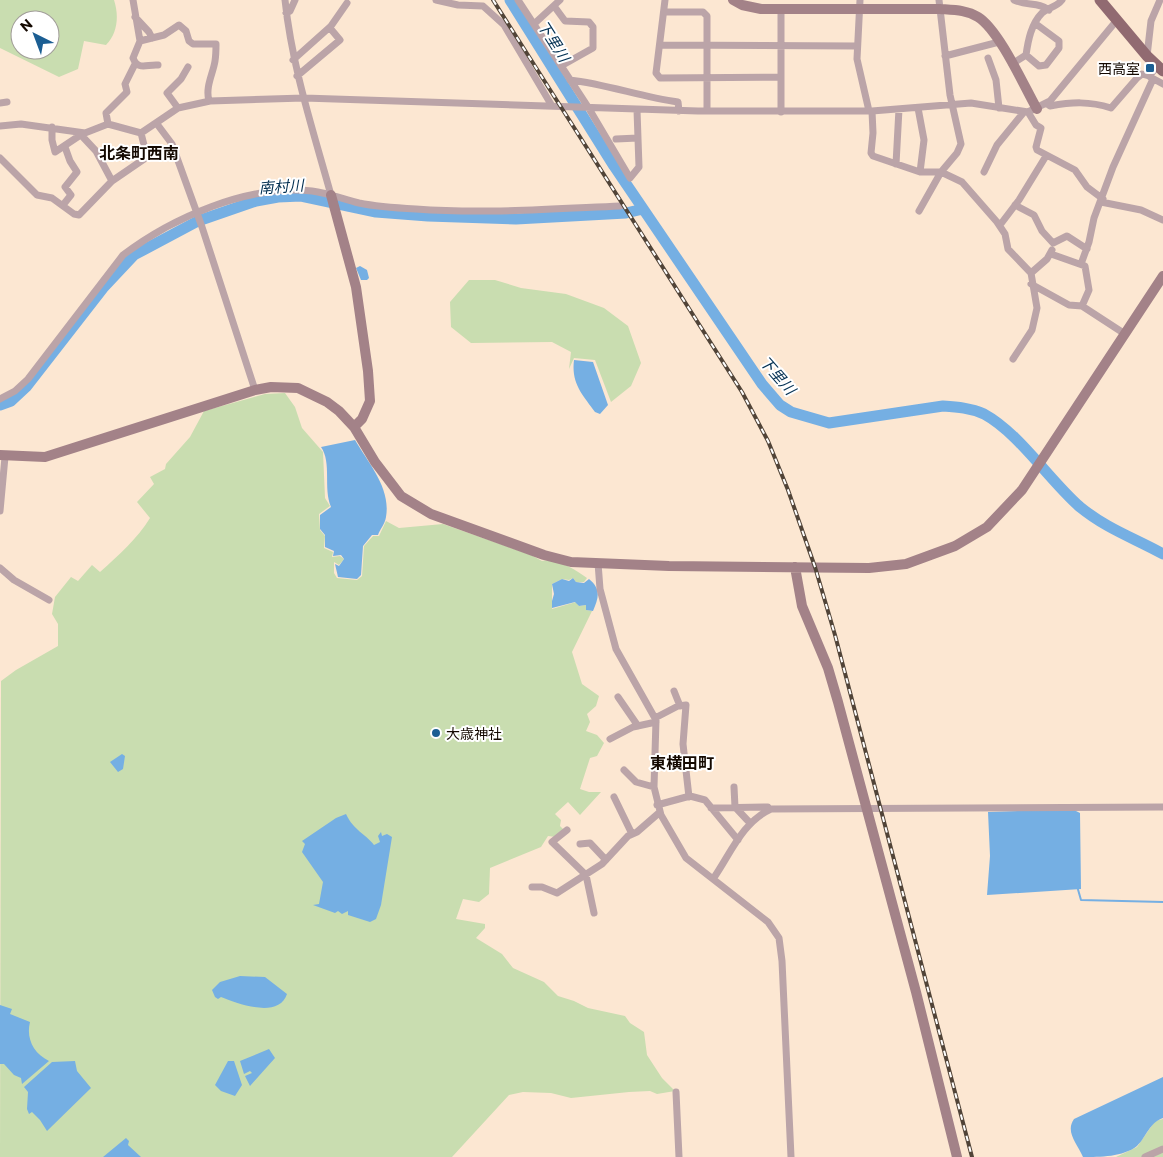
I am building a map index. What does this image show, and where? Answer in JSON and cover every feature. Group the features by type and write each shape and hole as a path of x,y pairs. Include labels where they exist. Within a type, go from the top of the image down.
{"main road":[{"path":"1100,0 1160,69"}],"street":[{"path":"108,124 106,114 127,92 126,84 135,64 133,58 140,41 133,0"},
{"path":"284,0 297,76 356,287 368,371 370,401 362,419 354,427"},
{"path":"286,13 290,11 295,0"},
{"path":"436,0 458,5 483,6 504,25 552,106"},
{"path":"518,0 630,178 639,167 637,110"},
{"path":"665,0 656,73 660,78 780,77"},
{"path":"732,0 752,8 781,9 860,5 940,4 979,18 993,32 1012,64 1029,111 1036,126 1041,128 1036,147 1046,156 1074,170 1087,187 1102,201 1141,210 1163,220"},
{"path":"1014,0 1022,4 1043,5 1049,10"},
{"path":"1012,64 1026,55 1029,35 1042,13 1054,8 1062,0"},
{"path":"1147,56 1152,21 1160,0"},
{"path":"293,60 330,28 347,3"},
{"path":"534,24 557,3 565,22 589,22 593,27 593,48 561,66"},
{"path":"919,211 941,172 957,153 961,144 952,104 940,4"},
{"path":"860,5 857,59 870,111 873,132 872,156 920,172 941,172 962,182 1000,225 1005,234 1008,249 1031,273 1031,284 1037,308 1035,322 1013,359"},
{"path":"781,9 781,112"},
{"path":"664,12 703,12 707,16 707,111"},
{"path":"135,17 152,38"},
{"path":"984,172 997,145 1029,111 1046,103 1117,20"},
{"path":"1026,55 1040,66 1046,65 1059,48 1059,41 1036,24"},
{"path":"140,41 164,35 180,25 186,31 189,42 193,44 216,44 215,60 210,73 207,94 209,101"},
{"path":"297,76 340,40 330,28"},
{"path":"945,56 999,42"},
{"path":"660,45 857,46"},
{"path":"988,58 996,80 999,108"},
{"path":"135,64 141,67 158,65"},
{"path":"178,108 167,93 181,79 188,67"},
{"path":"1081,264 1087,249 1094,218 1114,167 1151,78 1160,69"},
{"path":"1046,103 1050,106 1076,102 1091,103 1111,108 1142,74 1163,84"},
{"path":"570,80 592,82 642,97 678,102 679,111"},
{"path":"0,126 21,124 52,127 79,134 108,124 141,132 157,124 178,108 209,101 304,98 570,106 637,110 781,112 870,111 971,103 1029,111"},
{"path":"896,164 899,108"},
{"path":"918,108 924,140 920,172"},
{"path":"157,124 172,144 197,212 255,390"},
{"path":"52,127 52,140 55,152 65,147 79,134"},
{"path":"0,158 37,195 52,198 74,214 79,215 112,181 147,157 141,132"},
{"path":"79,134 96,151 112,181"},
{"path":"616,139 638,138"},
{"path":"63,205 71,195 64,187 77,172 70,161 65,147"},
{"path":"1000,225 1046,156"},
{"path":"0,399 15,391 28,379 123,255 172,223 197,212 257,194 283,190 331,195 360,204 417,209 522,210 620,206"},
{"path":"1015,204 1034,215 1042,231 1053,243"},
{"path":"1053,243 1067,236 1087,249"},
{"path":"1031,273 1051,254 1053,243"},
{"path":"1051,254 1068,262 1085,266 1089,290 1082,306"},
{"path":"0,511 2,456 45,457 255,390 298,388 339,410 354,427 376,462 401,496 431,514 544,555 571,562 598,563 869,568 906,564 938,553 987,527 1022,490 1163,276"},
{"path":"1031,284 1069,305 1082,306 1125,334"},
{"path":"598,563 600,589 616,649 656,720 654,786 659,809 686,858 768,922 778,938 782,961 791,1157"},
{"path":"795,567 802,606 828,668 867,807 957,1157"},
{"path":"0,568 14,580 49,600"},
{"path":"674,691 680,706"},
{"path":"618,697 638,726"},
{"path":"610,740 638,726 656,720 680,706 686,706 682,732 688,797"},
{"path":"624,770 636,782 654,786"},
{"path":"734,787 735,807 750,823"},
{"path":"614,797 632,834"},
{"path":"532,887 542,887 557,893 606,860 659,809 688,797 705,800 738,840"},
{"path":"711,808 768,808 769,810 867,807 1163,807"},
{"path":"713,879 750,823 769,810"},
{"path":"567,830 552,842 586,875 594,913"},
{"path":"580,844 590,843 606,860"},
{"path":"676,1092 679,1157"},
{"path":"1145,1157 1163,1149"}],"green space":[{"path":"0,0 114,0 117,18 113,35 106,45 84,41 78,69 59,77 24,60 60,60 60,10 10,10 10,53 0,48"},
{"path":"469,280 495,280 521,288 566,294 604,308 628,326 641,363 631,386 611,402 595,360 574,358 569,369 571,352 552,342 471,343 451,327 450,302"},
{"path":"285,393 295,407 302,428 323,452 325,498 330,506 319,514 320,530 325,536 324,548 333,552 332,557 340,556 344,559 339,565 334,562 334,573 337,578 357,580 362,576 364,546 373,536 379,536 386,521 399,528 443,524 531,555 542,561 560,563 587,578 584,582 576,582 573,578 569,580 562,579 552,584 552,609 576,602 579,606 586,605 586,610 592,611 572,652 582,684 599,696 596,706 587,714 590,722 586,731 597,735 604,743 597,756 590,758 580,789 589,792 601,792 580,815 568,802 555,814 561,820 560,826 564,830 556,837 548,836 541,847 490,868 489,894 479,902 463,899 456,919 485,924 485,928 476,938 502,954 513,968 544,982 558,996 588,1008 625,1016 630,1023 644,1032 647,1055 662,1078 675,1091 657,1094 650,1091 629,1092 571,1098 551,1093 523,1092 509,1095 452,1157 0,1157 1,681 16,670 58,646 58,624 52,614 55,597 71,577 78,581 92,565 100,572 139,533 150,518 137,502 154,484 150,477 165,469 166,464 190,437 204,411 265,394"},
{"path":"1163,1119 1163,1157 1116,1157 1137,1147 1155,1121"}],"water":[{"path":"360,266 367,270 369,278 367,280 361,280 356,268"},
{"path":"574,360 593,362 608,405 600,414 595,412 576,383"},
{"path":"355,440 378,477 387,506 385,520 378,535 372,535 363,546 361,575 357,579 338,577 335,564 339,566 344,559 341,555 333,556 334,551 325,547 325,535 320,529 320,515 331,507 326,460 321,447"},
{"path":"573,578 576,582 584,583 589,579 596,586 598,597 593,611 586,610 586,605 579,606 575,602 552,608 554,594 552,584 562,579 569,581"},
{"path":"122,754 125,756 123,769 118,772 110,762"},
{"path":"1072,809 1080,813 1081,889 987,895 990,856 988,812"},
{"path":"346,814 352,824 374,845 380,842 378,836 381,832 382,836 387,834 392,837 381,905 376,919 370,922 348,915 348,911 342,914 338,911 335,913 313,905 319,904 323,882 302,852 305,844 302,841 336,818"},
{"path":"240,976 265,977 287,994 283,1002 267,1008 247,1006 221,997 218,999 215,997 212,990 220,982"},
{"path":"0,1005 12,1009 10,1014 30,1022 29,1034 32,1044 43,1058 49,1061 22,1084 21,1078 14,1075 4,1064 0,1064"},
{"path":"269,1049 275,1058 250,1086 245,1076 252,1073 250,1071 244,1074 240,1061"},
{"path":"75,1061 77,1071 91,1088 47,1131 32,1112 29,1114 27,1109 28,1092 24,1087 52,1062"},
{"path":"228,1061 234,1061 242,1085 235,1096 221,1091 215,1085"},
{"path":"1163,1077 1163,1118 1151,1126 1137,1146 1118,1154 1083,1157 1071,1133 1074,1119"},
{"path":"126,1138 129,1141 128,1145 141,1157 103,1157"}],"waterway":[{"name":"下里川","path":"510,0 614,166 762,384 780,405 791,412 829,423 943,406 979,412 997,422 1022,445 1068,496 1090,515 1163,554"},
{"name":"南村川","path":"0,405 11,401 26,387 103,288 134,255 198,221 256,201 278,197 301,196 376,212 516,219 626,213 643,209"},
{"path":"1077,886 1081,900 1163,902"}],"railway":[{"path":"493,0 742,392 768,441 788,490 815,567 835,635 972,1157"}],"place":[{"name":"西高室","path":"1150,68"},
{"name":"大歳神社","path":"436,733"}],"district":[{"name":"北条町西南","path":"139,152"},
{"name":"東横田町","path":"682,762"}]}
